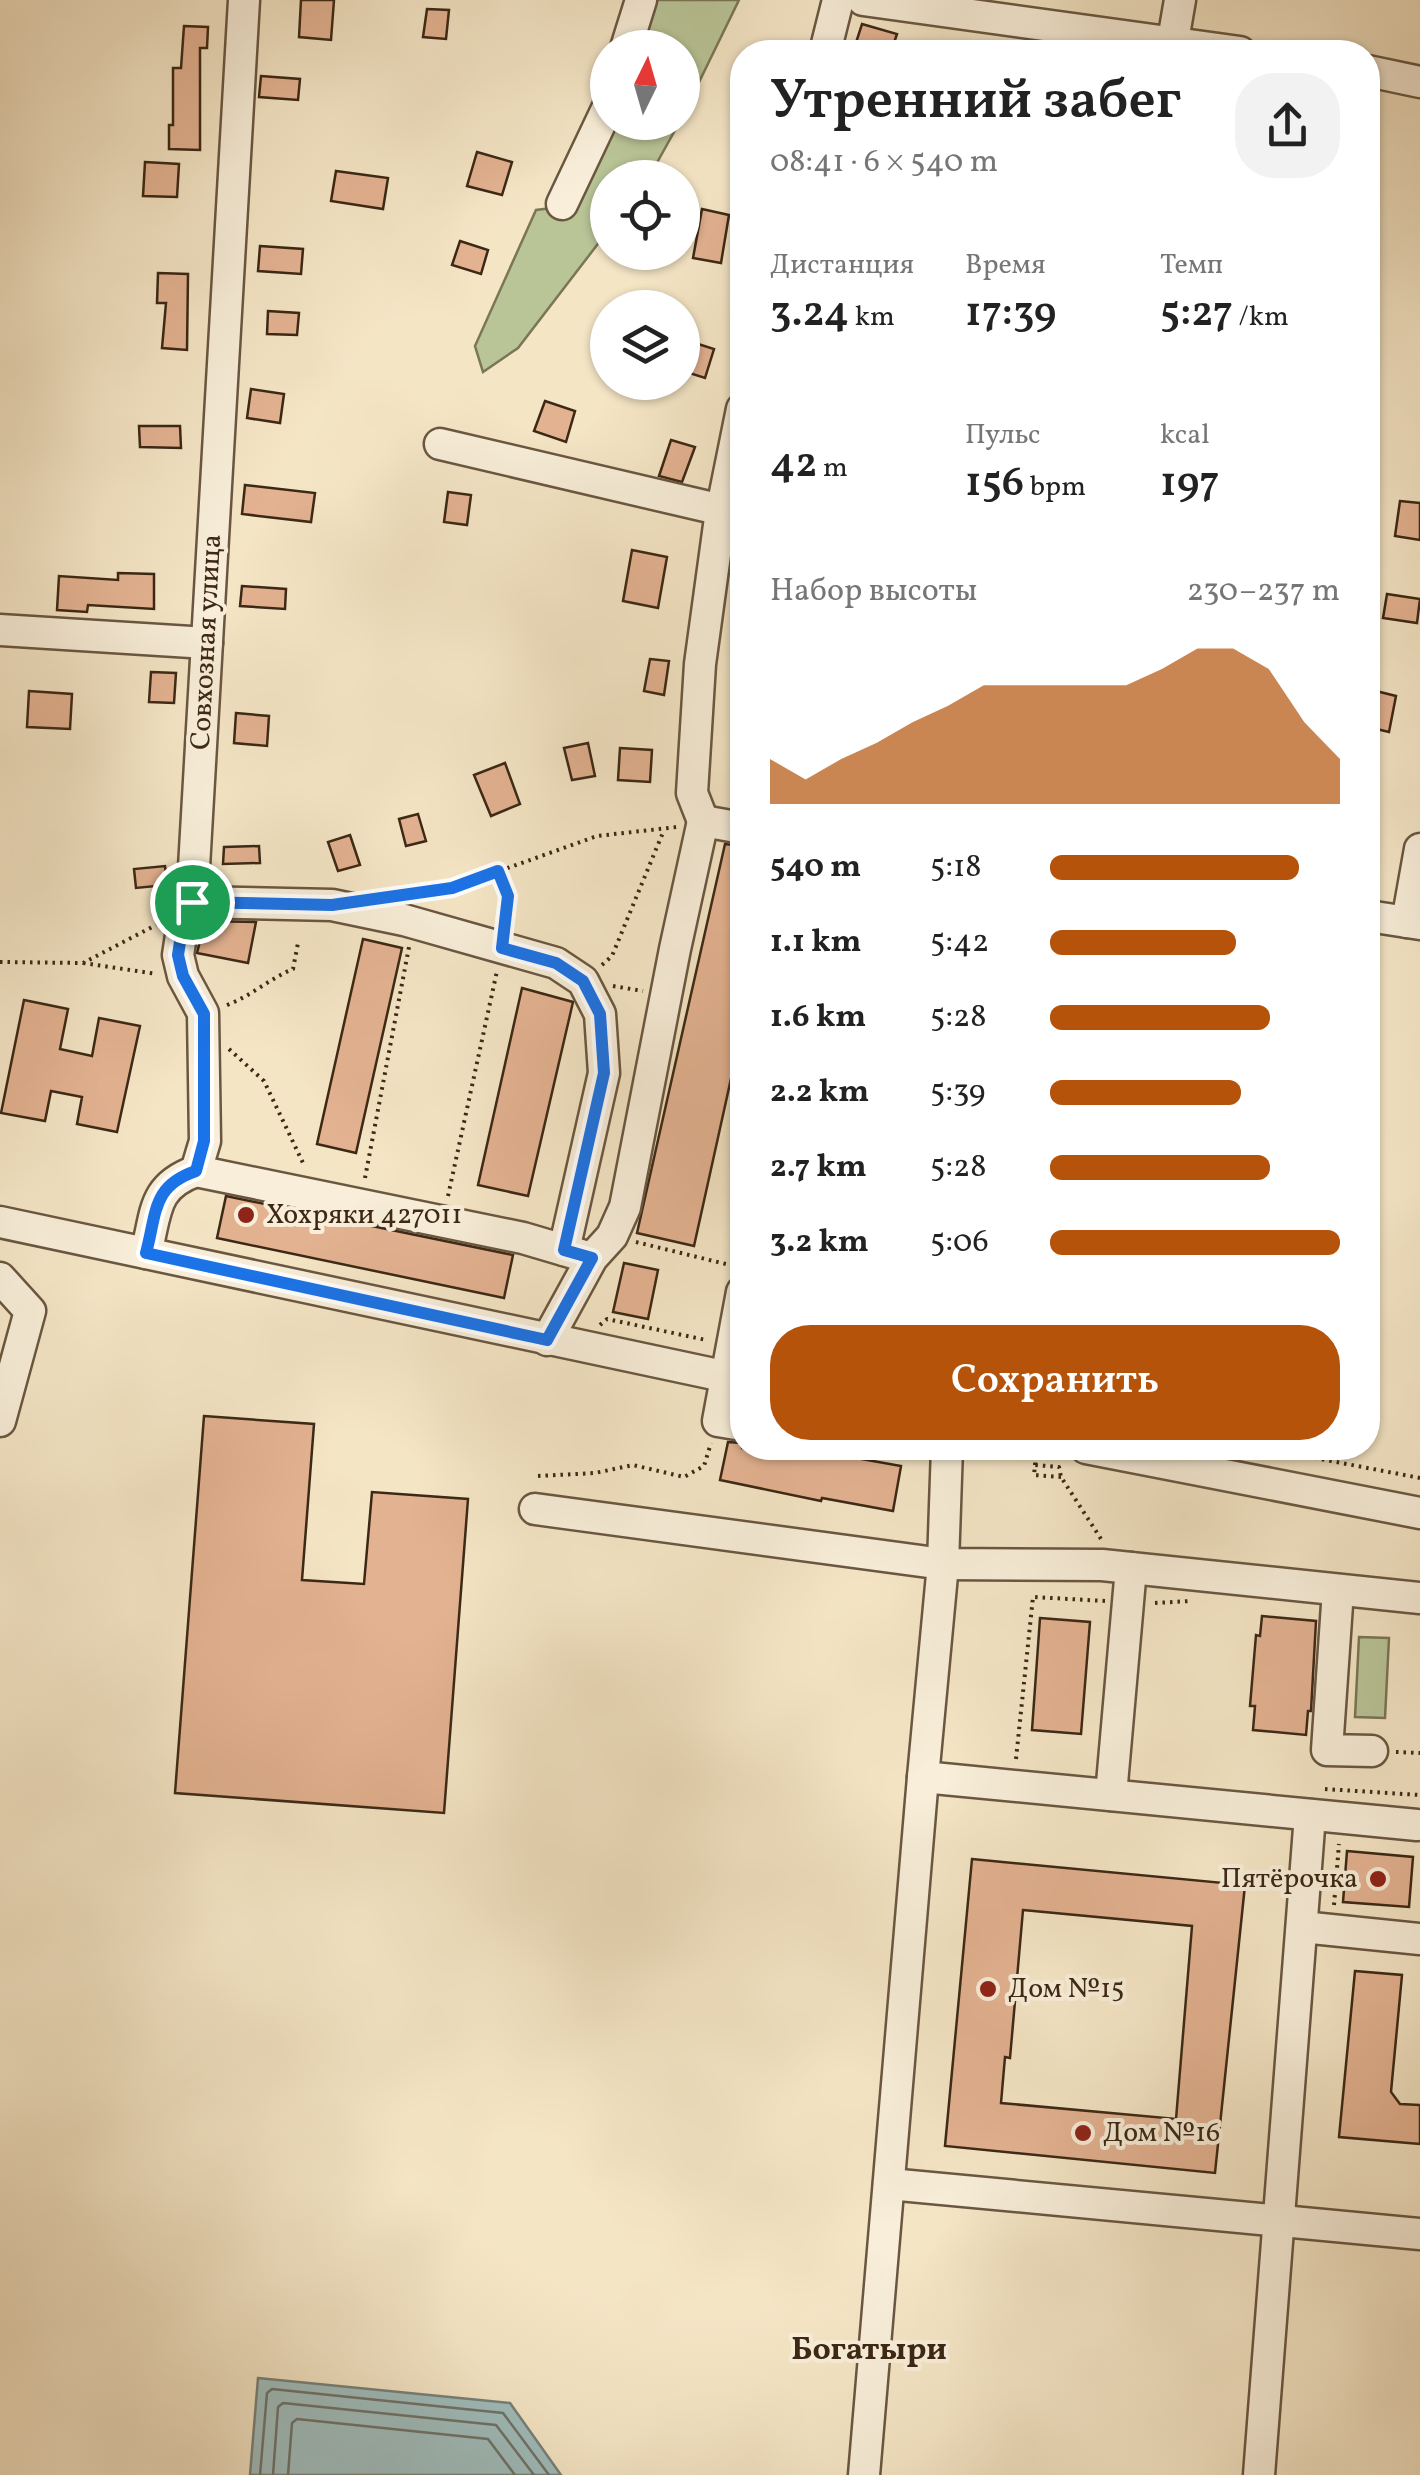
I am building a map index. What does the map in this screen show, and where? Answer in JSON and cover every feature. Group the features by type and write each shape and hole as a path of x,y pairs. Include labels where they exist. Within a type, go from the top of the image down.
{"street":[{"name":"Совхозная улица","path":"196,1171 204,1141 204,1020 183,976 178,955 192,902 244,0"},
{"path":"632,30 641,0"},
{"path":"827,40 838,0"},
{"path":"863,0 1120,40"},
{"path":"1173,40 1180,0"},
{"path":"1380,74 1420,82"},
{"path":"562,204 592,140"},
{"path":"440,444 722,510"},
{"path":"547,1340 589,1248 625,1207 703,821 692,794 700,664 730,470"},
{"path":"0,630 207,643"},
{"path":"703,821 730,826"},
{"path":"1380,918 1414,923 1420,849"},
{"path":"192,902 407,909 502,948 556,963 583,981 600,1014 604,1073 589,1248"},
{"path":"146,1253 163,1189 196,1171 589,1248"},
{"path":"0,1222 730,1378"},
{"path":"0,1278 30,1311 0,1422"},
{"path":"864,2475 943,1564 947,1460"},
{"path":"1203,1460 1420,1513"},
{"path":"535,1509 943,1564 1116,1566 1420,1598"},
{"path":"1111,1795 1128,1602 1116,1566"},
{"path":"1338,1590 1327,1750 1372,1750"},
{"path":"923,1777 1111,1795 1331,1807 1417,1824"},
{"path":"1260,2475 1302,1927 1331,1807"},
{"path":"1302,1927 1420,1939"},
{"path":"889,2184 1420,2234"}],"path":[{"path":"360,1206 407,909 452,888 597,836 664,830 703,821"},
{"path":"583,981 612,956 664,830"},
{"path":"442,1220 502,948 508,896 498,871"},
{"path":"83,963 141,936 192,902"},
{"path":"298,943 292,968 204,1020 264,1081 315,1196"},
{"path":"0,962 83,963 183,976"},
{"path":"583,981 666,994"},
{"path":"589,1248 730,1266"},
{"path":"596,1328 607,1319 730,1345"},
{"path":"538,1476 595,1473 633,1465 684,1476 704,1466 730,1423"},
{"path":"1035,1460 1034,1475 1061,1477"},
{"path":"1326,1460 1420,1478"},
{"path":"1035,1465 1059,1468 1116,1566"},
{"path":"1016,1764 1033,1597 1128,1602 1196,1600"},
{"path":"1331,1807 1333,1930"}],"green space":[{"path":"647,0 739,0 700,80 700,30 637,30"},
{"path":"599,140 670,140 658,160 590,160 590,254 518,348 483,372 475,346 536,210 568,206"},
{"path":"1359,1637 1389,1638 1385,1718 1355,1717"}],"water":[{"path":"258,2378 510,2403 561,2475 250,2475"}],"building":[{"path":"301,0 334,0 331,40 299,37"},
{"path":"427,9 449,10 446,39 423,37"},
{"path":"862,24 897,34 895,40 857,40"},
{"path":"184,26 208,27 207,48 200,48 200,150 169,149 173,68 181,68"},
{"path":"261,76 300,79 298,100 259,97"},
{"path":"477,152 512,162 502,195 467,186"},
{"path":"145,162 179,164 177,197 143,196"},
{"path":"336,171 388,178 383,209 331,201"},
{"path":"702,209 729,215 721,263 700,259"},
{"path":"460,241 488,250 481,274 452,265"},
{"path":"260,246 303,249 301,274 258,271"},
{"path":"158,273 188,274 187,350 162,348 166,303 157,303"},
{"path":"268,311 299,313 297,335 267,334"},
{"path":"700,345 714,349 705,378 700,376"},
{"path":"251,389 284,394 280,423 247,418"},
{"path":"545,401 575,411 566,442 534,431"},
{"path":"139,426 180,426 181,448 140,447"},
{"path":"671,440 695,447 682,482 659,476"},
{"path":"245,485 315,493 311,522 242,514"},
{"path":"448,492 471,495 467,525 444,522"},
{"path":"1400,501 1420,503 1420,540 1395,536"},
{"path":"632,550 667,557 658,608 623,601"},
{"path":"118,573 154,574 154,609 88,605 87,612 57,610 59,576 118,580"},
{"path":"242,586 286,589 285,609 240,606"},
{"path":"1387,594 1420,599 1417,623 1383,618"},
{"path":"650,659 669,661 664,695 644,691"},
{"path":"151,672 176,673 174,703 149,702"},
{"path":"29,691 72,694 70,729 27,727"},
{"path":"1380,692 1396,696 1389,732 1380,730"},
{"path":"236,713 269,716 267,746 234,743"},
{"path":"588,743 595,776 572,780 564,748"},
{"path":"620,748 652,750 650,782 618,780"},
{"path":"505,763 520,804 491,816 474,775"},
{"path":"418,814 426,841 406,846 399,819"},
{"path":"350,835 360,865 338,871 328,842"},
{"path":"725,844 730,845 730,1083 694,1246 637,1233"},
{"path":"259,846 260,863 223,864 224,847"},
{"path":"165,866 167,885 136,888 134,869"},
{"path":"205,921 256,922 248,963 197,953"},
{"path":"363,939 402,948 356,1153 317,1144"},
{"path":"522,988 573,1002 528,1196 478,1185"},
{"path":"24,1000 68,1009 60,1049 92,1056 99,1018 140,1026 117,1132 77,1124 82,1097 51,1091 45,1121 1,1113"},
{"path":"226,1196 513,1255 504,1298 217,1238"},
{"path":"624,1263 658,1270 648,1319 613,1312"},
{"path":"204,1416 314,1424 302,1580 364,1584 372,1492 468,1499 444,1813 175,1793"},
{"path":"728,1442 730,1460 867,1460 901,1466 893,1511 720,1480"},
{"path":"1262,1616 1316,1621 1306,1735 1253,1730 1255,1706 1250,1706 1256,1635 1260,1636"},
{"path":"1040,1618 1090,1622 1081,1734 1032,1730"},
{"name":"Пятёрочка","path":"1347,1851 1413,1857 1409,1907 1343,1902"},
{"name":"Дом №15","path":"972,1859 1245,1885 1215,2173 945,2146","holes":["1023,1910 1192,1926 1176,2119 1001,2103 1005,2057 1010,2058"]},
{"path":"1355,1971 1402,1975 1391,2092 1400,2104 1420,2105 1420,2144 1339,2137"}],"place":[{"name":"Хохряки 427011","path":"246,1215"},
{"name":"Пятёрочка","path":"1378,1879"},
{"name":"Дом №15","path":"988,1989"},
{"name":"Дом №16","path":"1083,2133"}],"district":[{"name":"Богатыри","path":"869,2351"}],"route":[{"path":"498,871 508,896 502,948 556,963 583,981 600,1014 604,1073 564,1250 592,1258 547,1340 146,1253 163,1189 196,1171 204,1141 204,1014 183,976 178,955 192,902 332,905 452,888 498,871"}]}
